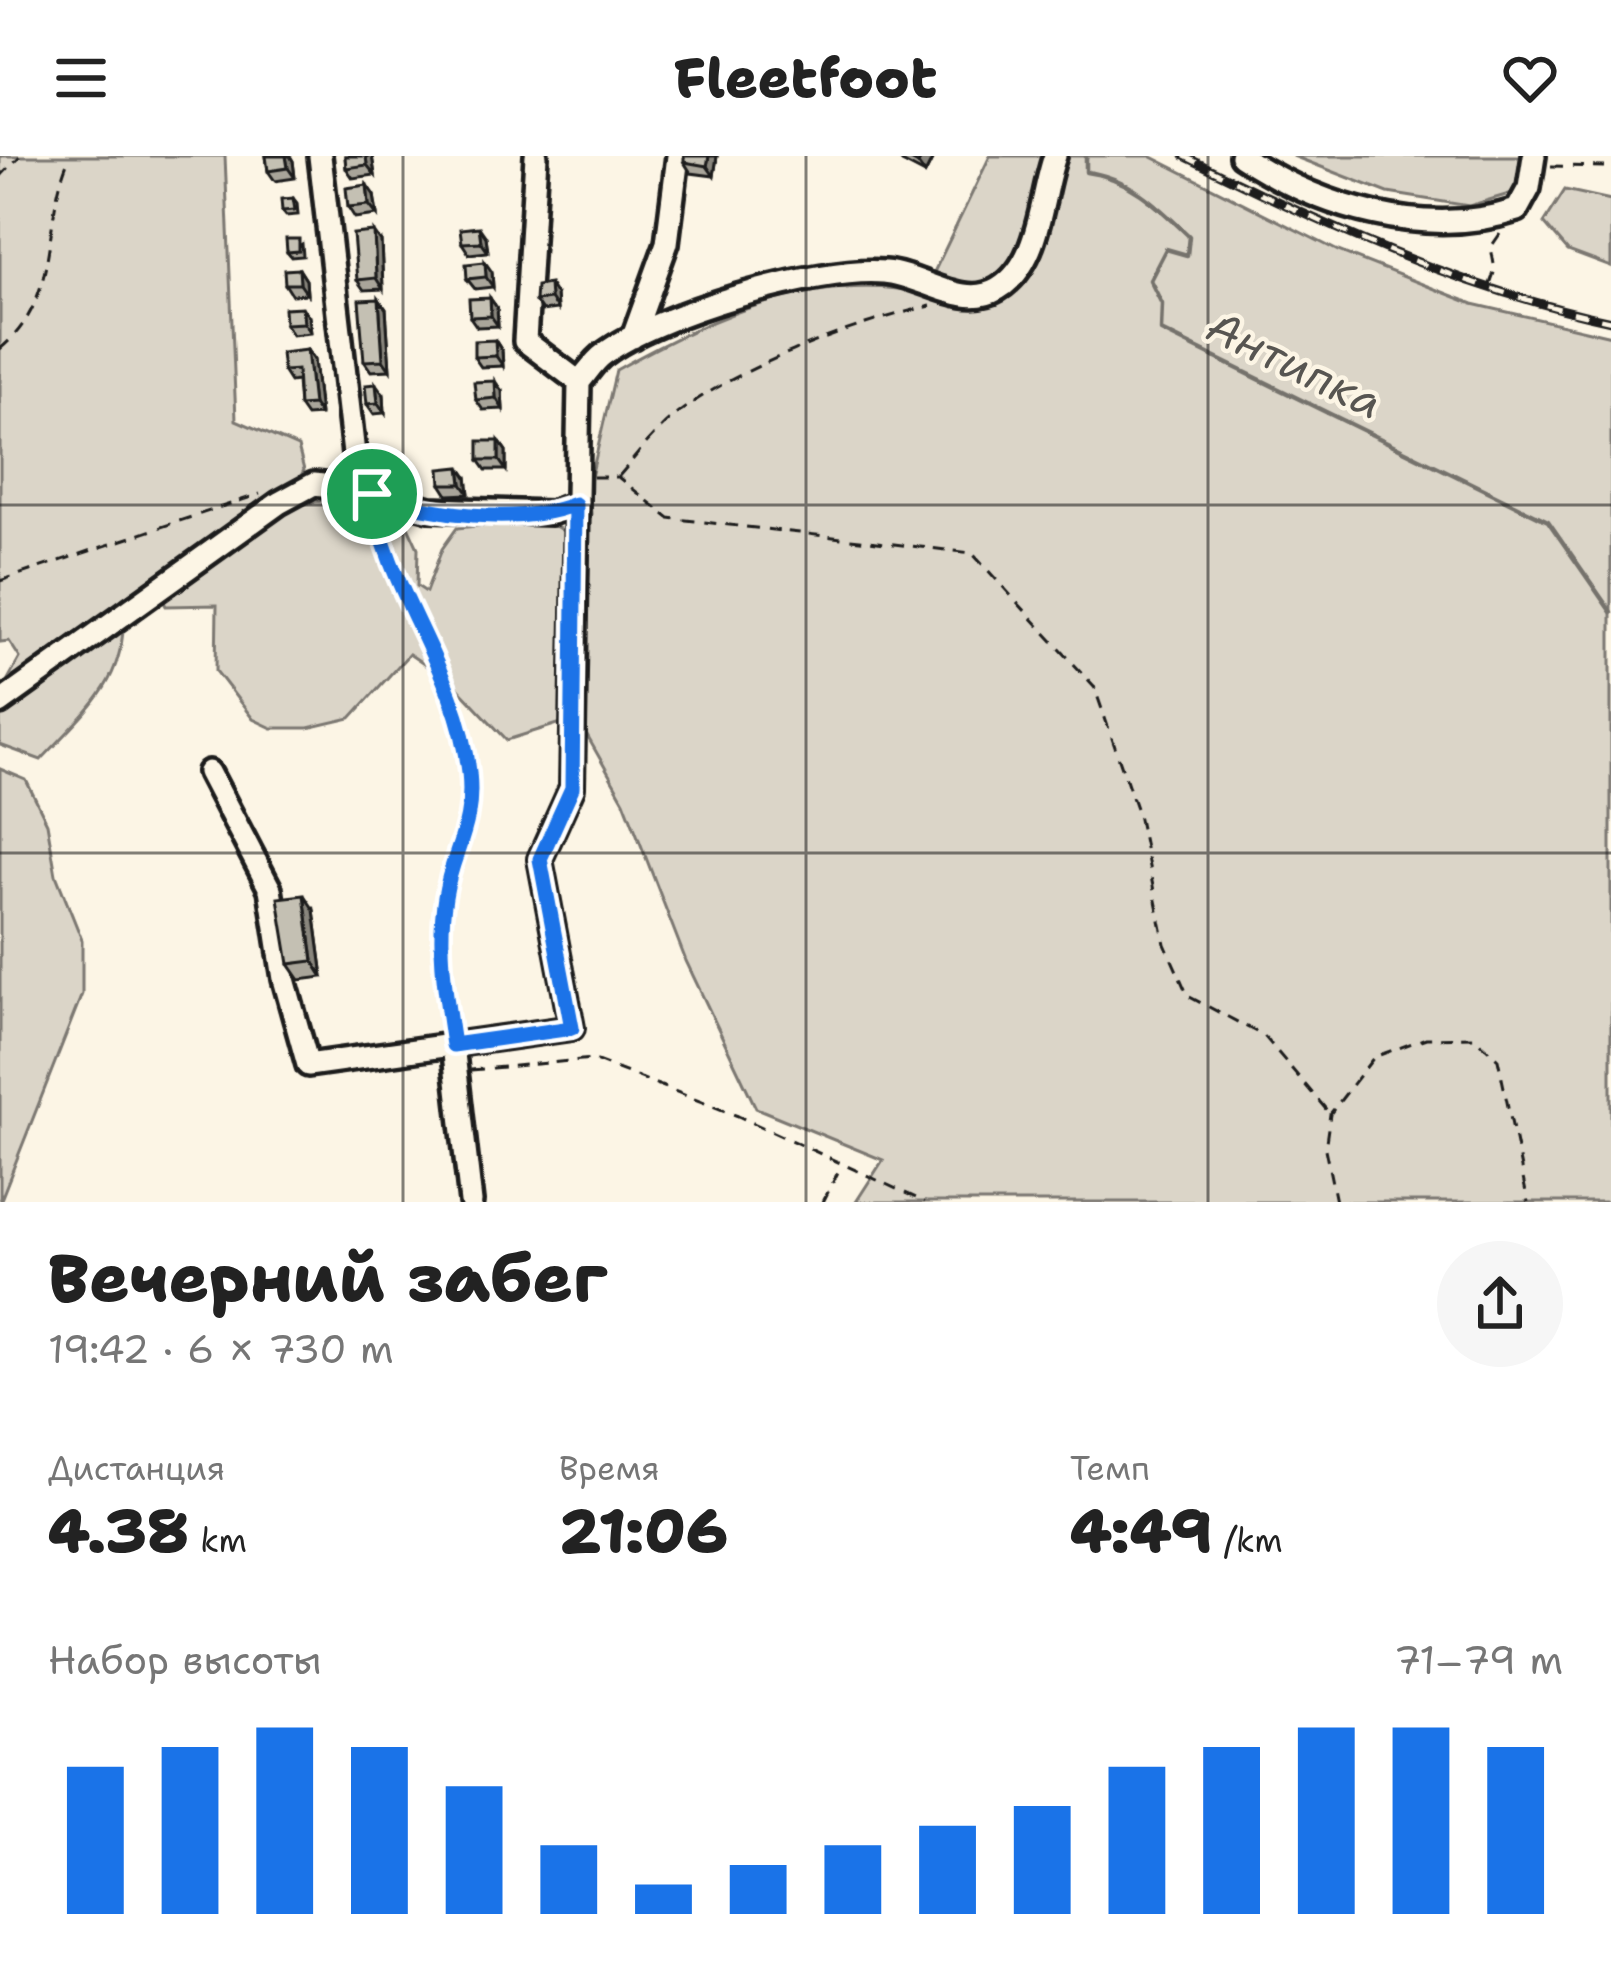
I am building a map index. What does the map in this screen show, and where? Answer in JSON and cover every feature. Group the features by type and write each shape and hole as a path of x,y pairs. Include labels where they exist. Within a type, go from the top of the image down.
{"street":[{"path":"320,156 365,491"},
{"path":"536,156 525,341 579,382"},
{"path":"633,337 667,243 678,156"},
{"path":"209,772 270,889 284,979 308,1065 572,1028 540,859 572,788 579,382 602,355 633,337 764,288 848,272 927,280 964,298 996,291 1015,275 1039,220 1055,156"},
{"path":"1241,156 1304,192 1363,212 1455,219 1517,210 1529,188 1534,157"},
{"path":"0,703 279,502 314,484 365,491 430,509 551,513 575,504"},
{"path":"453,1045 471,1202"}],"path":[{"path":"0,177 20,156"},
{"path":"0,349 43,292 62,175 70,156"},
{"path":"1534,157 1558,170 1611,167"},
{"path":"1490,284 1495,270 1491,247 1517,210"},
{"path":"618,477 664,423 747,373 884,316 964,298"},
{"path":"576,476 618,477 669,518 973,553 1094,686 1138,814 1165,944 1188,996 1264,1036 1330,1114"},
{"path":"365,491 379,539 440,663 469,770 470,808 445,894 445,990 453,1045"},
{"path":"0,580 260,494 279,502"},
{"path":"1336,1202 1324,1149 1330,1114 1374,1057 1426,1038 1474,1036 1498,1059 1528,1202"},
{"path":"457,1071 592,1059 738,1116 925,1202"},
{"path":"823,1202 841,1166"}],"shaded area":[{"path":"0,156 225,156 236,420 298,447 304,470 297,484 306,503 339,499 406,522 418,548 417,586 426,592 442,549 457,528 544,519 563,531 582,528 591,514 589,486 616,370 726,316 803,293 883,288 924,293 990,156 1150,156 1338,251 1473,304 1611,336 1611,1202 856,1202 883,1160 756,1108 686,961 624,801 577,718 507,740 456,686 409,654 351,718 308,728 272,728 253,719 216,671 217,605 166,606 152,579 123,598 124,626 114,670 76,723 41,760 0,745 0,694 20,658 9,641 0,642"},
{"path":"1293,156 1521,156 1516,192 1469,206 1388,193"},
{"path":"1565,190 1611,200 1611,267 1568,251 1544,223"},
{"path":"0,769 26,780 47,823 56,875 82,940 82,994 0,1202"}],"building":[{"path":"266,156 286,156 288,168 268,171"},
{"path":"345,156 366,156 367,165 346,168"},
{"path":"684,156 709,156 707,166 684,162"},
{"path":"367,185 369,205 348,207 346,188"},
{"path":"293,198 295,210 282,211 281,199"},
{"path":"479,227 481,242 462,243 460,229"},
{"path":"374,232 376,278 357,280 353,234"},
{"path":"286,239 299,239 299,251 287,252"},
{"path":"485,262 486,277 467,279 466,264"},
{"path":"299,269 300,284 285,284 284,270"},
{"path":"549,284 550,299 535,301 536,286"},
{"path":"490,298 491,316 470,317 469,299"},
{"path":"379,299 383,360 364,361 359,300"},
{"path":"302,307 304,323 285,324 284,308"},
{"path":"495,340 496,356 474,357 474,341"},
{"path":"307,350 313,405 299,406 297,370 283,371 281,353"},
{"path":"495,381 496,398 476,400 474,382"},
{"path":"376,384 378,403 367,404 365,385"},
{"path":"479,441 499,441 499,460 479,460"},
{"path":"372,449 387,449 386,462 373,462"},
{"path":"460,467 462,484 441,484 440,469"},
{"path":"304,895 313,961 289,964 278,898"}],"waterway":[{"name":"Антипка","path":"1086,156 1086,172 1129,187 1189,236 1187,255 1166,249 1150,280 1162,304 1161,331 1548,521 1611,612"}],"railway":[{"path":"1184,156 1339,230 1446,273 1611,321"}],"route":[{"path":"372,494 430,509 490,513 551,513 575,504 572,788 540,859 572,1028 453,1045 445,990 445,894 462,852 470,808 469,770 456,708 440,663 379,539 372,494"}]}
